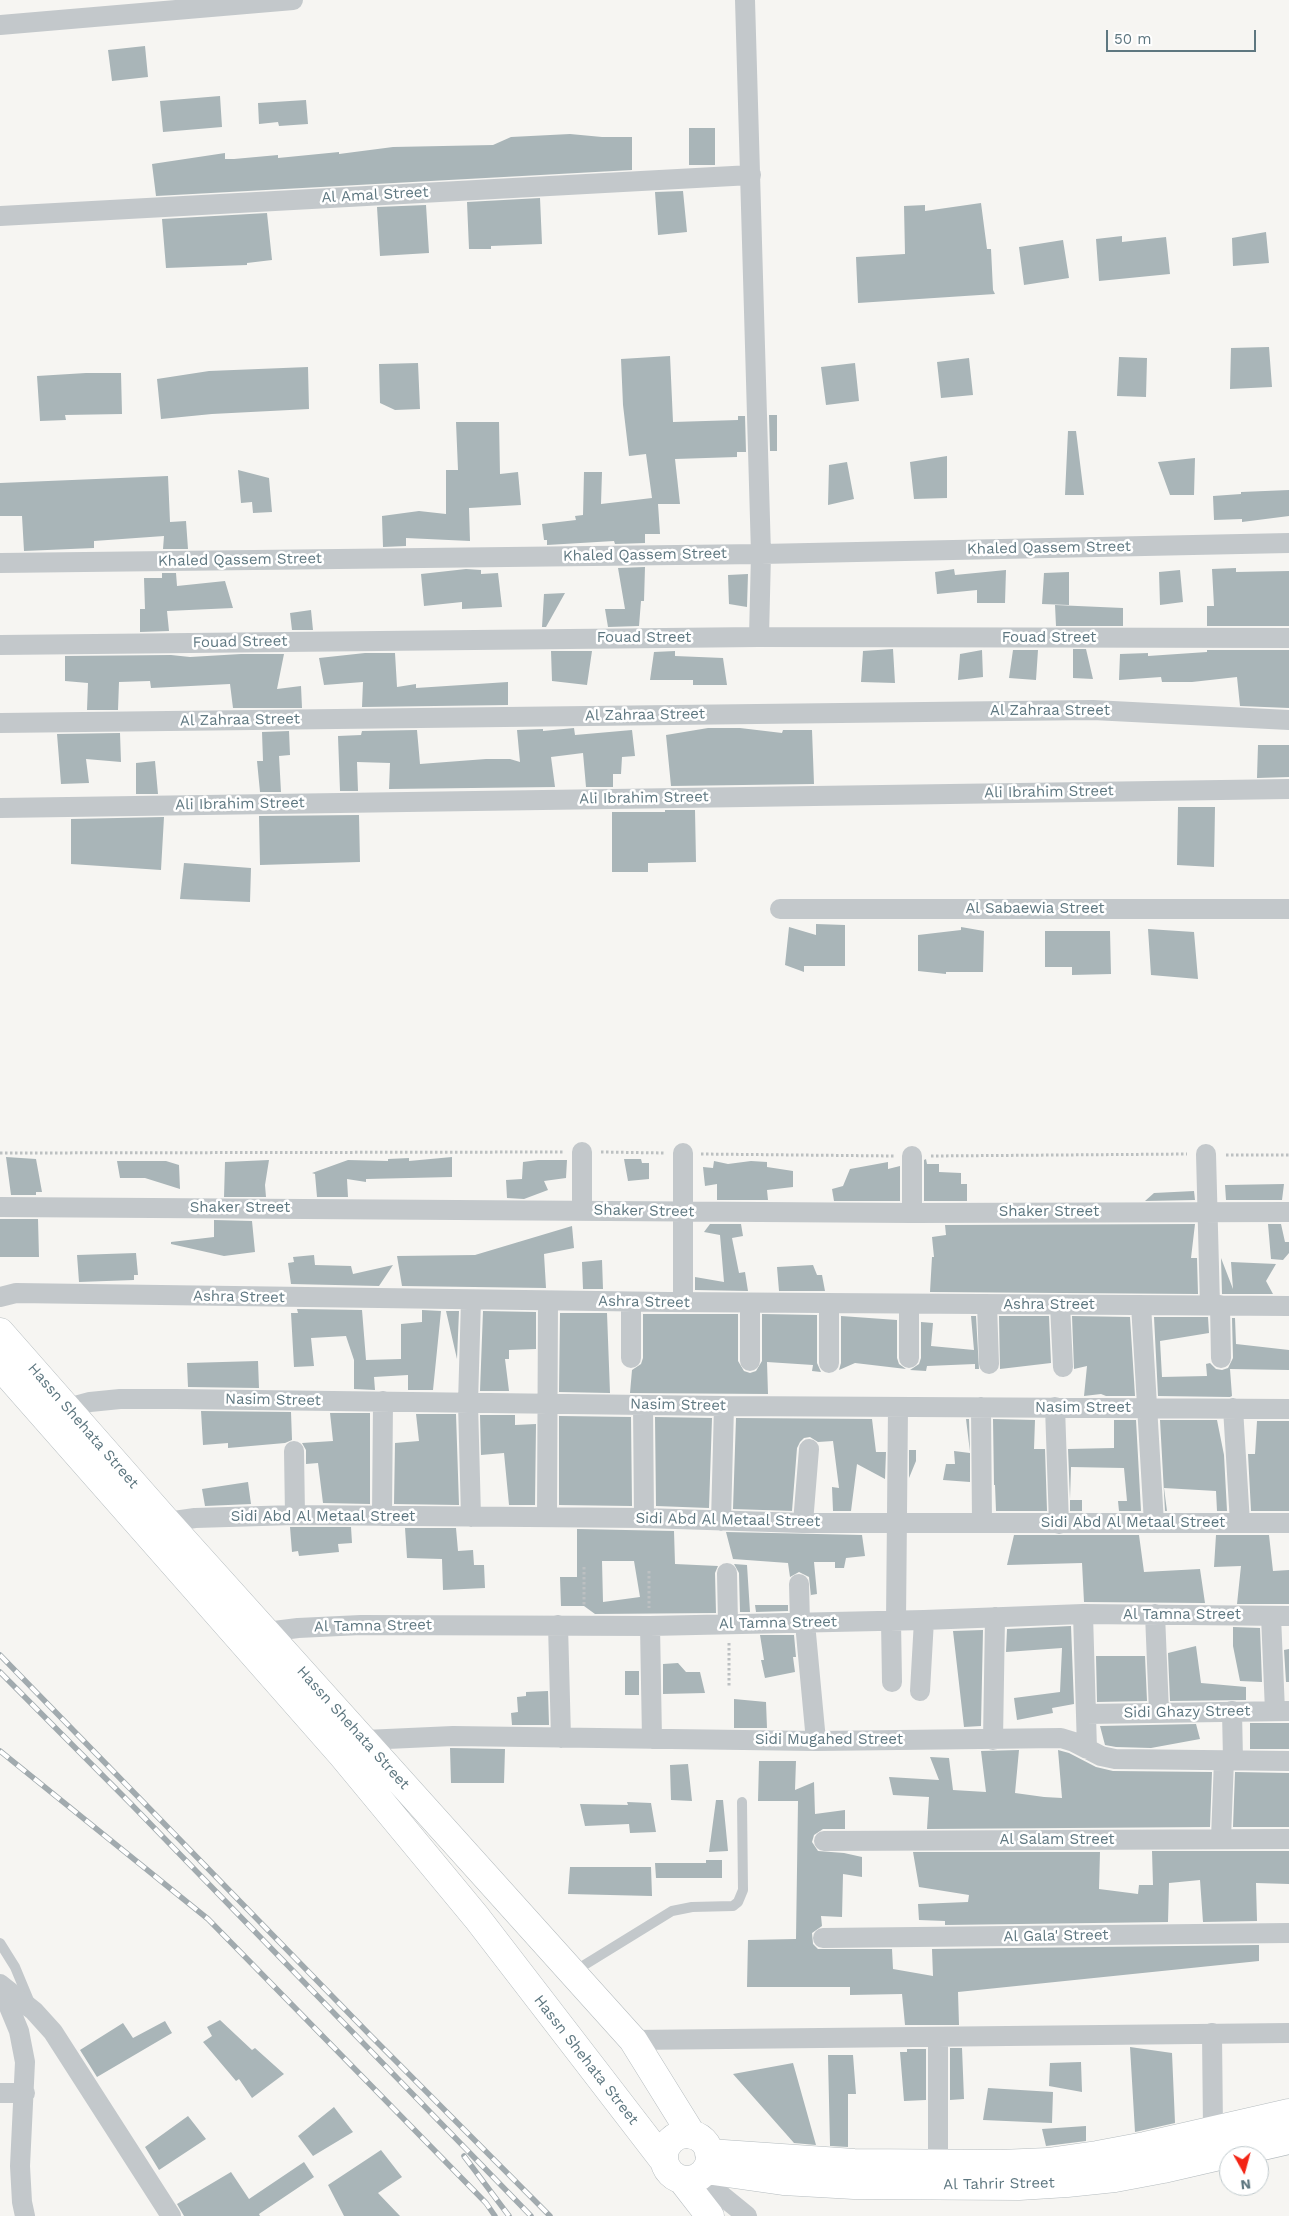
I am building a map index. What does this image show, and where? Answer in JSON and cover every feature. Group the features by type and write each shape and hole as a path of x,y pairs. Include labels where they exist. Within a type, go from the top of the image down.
{"main road":[{"name":"Hassn Shehata Street","path":"0,1332 167,1522 633,2040 692,2163 710,2216"},
{"name":"Hassn Shehata Street","path":"0,1366 343,1756 477,1918 692,2163"},
{"path":"343,1756 365,1740"},
{"path":"477,1918 505,1896"},
{"name":"Al Tahrir Street","path":"854,2174 938,2163 1000,2164 1048,2162 1097,2155 1213,2130 1289,2121"},
{"name":"Al Tahrir Street","path":"692,2163 1019,2186 1067,2183 1115,2178 1163,2169 1289,2121"}],"street":[{"path":"0,25 293,0"},
{"path":"745,0 760,554 759,637"},
{"name":"Al Amal Street","path":"0,216 751,175"},
{"name":"Khaled Qassem Street","path":"0,563 760,554 1289,543"},
{"name":"Fouad Street","path":"0,644 759,637 1289,638"},
{"name":"Al Zahraa Street","path":"0,723 1076,710 1289,720"},
{"name":"Ali Ibrahim Street","path":"0,808 1289,789"},
{"name":"Al Sabaewia Street","path":"780,909 1289,909"},
{"path":"582,1152 582,1211"},
{"path":"683,1153 683,1302"},
{"path":"1206,1154 1208,1212 1221,1358"},
{"path":"912,1156 912,1213"},
{"name":"Shaker Street","path":"0,1207 912,1213 1289,1212"},
{"name":"Ashra Street","path":"0,1297 16,1293 630,1302 1289,1306"},
{"path":"471,1300 468,1403 471,1516"},
{"path":"547,1517 548,1301"},
{"path":"630,1302 631,1358"},
{"path":"750,1303 750,1361"},
{"path":"829,1303 829,1363"},
{"path":"909,1304 909,1358"},
{"path":"988,1304 989,1364"},
{"path":"1060,1305 1063,1367"},
{"path":"1141,1305 1154,1523"},
{"name":"Nasim Street","path":"68,1408 90,1402 120,1399 724,1406 1289,1409"},
{"path":"382,1401 382,1516"},
{"path":"643,1405 644,1518"},
{"path":"721,1521 724,1406"},
{"path":"892,1682 897,1523 898,1407"},
{"path":"981,1407 982,1523"},
{"path":"1055,1407 1059,1524"},
{"path":"1233,1408 1240,1523"},
{"path":"803,1522 809,1449"},
{"path":"294,1451 295,1515"},
{"name":"Sidi Abd Al Metaal Street","path":"167,1522 195,1518 295,1515 644,1518 897,1523 1289,1523"},
{"path":"727,1573 728,1624"},
{"path":"799,1584 816,1741"},
{"path":"1083,1614 1087,1749"},
{"name":"Al Tamna Street","path":"266,1632 298,1628 361,1625 585,1624 650,1626 894,1621 1083,1614 1280,1616"},
{"path":"1155,1614 1159,1712"},
{"path":"1280,1616 1282,1711"},
{"path":"993,1740 995,1617"},
{"path":"920,1691 924,1620"},
{"path":"558,1625 561,1738"},
{"path":"650,1626 652,1739"},
{"path":"1221,1838 1232,1711"},
{"name":"Sidi Ghazy Street","path":"1086,1714 1282,1711"},
{"name":"Sidi Mugahed Street","path":"365,1740 453,1736 816,1741 1061,1738 1115,1759 1289,1761"},
{"name":"Al Salam Street","path":"824,1841 1289,1839"},
{"name":"Al Gala' Street","path":"823,1938 1289,1933"},
{"path":"2,1995 34,2011 53,2032 171,2216"},
{"path":"2,1995 19,2031 24,2054 25,2093 20,2166 22,2202 25,2216"},
{"path":"633,2040 1289,2033"},
{"path":"1212,2034 1213,2130"},
{"path":"938,2038 938,2163"},
{"path":"0,2093 25,2093"},
{"path":"692,2163 747,2216"}],"lane":[{"path":"572,1972 672,1911 692,1907 733,1906 738,1902 743,1890 742,1802"},
{"path":"0,1943 15,1967 34,2011"}],"path":[{"path":"0,1153 582,1152 912,1156 1289,1155"},
{"path":"584,1566 585,1624"},
{"path":"649,1571 650,1626"},
{"path":"728,1624 729,1687"}],"building":[{"path":"145,46 148,77 112,81 108,50"},
{"path":"220,96 222,127 163,132 160,101"},
{"path":"306,100 308,124 279,126 278,122 259,124 258,103"},
{"path":"689,128 715,128 715,165 689,165"},
{"path":"570,134 632,137 632,170 156,196 152,164 225,153 225,159 278,155 278,158 339,152 339,154 393,147 493,145 511,137"},
{"path":"683,191 687,232 658,235 655,192"},
{"path":"540,198 542,244 491,246 491,249 469,249 467,202"},
{"path":"981,203 987,249 991,249 993,290 995,294 858,303 856,257 905,254 904,206 925,205 925,211"},
{"path":"426,205 429,253 380,256 377,207"},
{"path":"267,213 272,260 247,263 247,265 166,268 162,219"},
{"path":"1266,232 1269,263 1233,266 1232,238"},
{"path":"1122,236 1122,242 1166,237 1170,274 1099,281 1096,239"},
{"path":"1063,240 1069,278 1024,285 1019,247"},
{"path":"1269,347 1272,387 1230,389 1231,348"},
{"path":"670,356 673,422 738,420 738,416 745,416 746,452 737,452 737,457 675,459 680,504 658,504 660,534 645,534 645,543 615,544 614,541 547,545 547,540 544,540 542,524 576,520 575,516 583,515 584,472 602,472 601,504 652,498 646,454 629,456 623,405 621,359"},
{"path":"1119,357 1147,358 1146,397 1117,396"},
{"path":"969,358 973,395 941,398 937,362"},
{"path":"418,363 420,409 395,410 380,403 379,364"},
{"path":"855,363 859,401 826,405 821,367"},
{"path":"308,367 309,409 212,414 161,419 157,379 209,371"},
{"path":"121,373 122,414 65,415 66,420 40,421 37,376"},
{"path":"769,415 777,415 777,451 770,451"},
{"path":"456,422 499,422 500,474 518,472 521,505 469,508 470,541 406,538 406,546 383,547 382,516 419,511 446,514 446,470 458,470"},
{"path":"1068,431 1076,431 1084,495 1065,495"},
{"path":"947,456 947,498 914,499 910,462"},
{"path":"1195,458 1194,495 1170,495 1158,462"},
{"path":"847,462 854,499 828,505 829,465"},
{"path":"238,470 269,478 272,512 253,513 252,502 241,503"},
{"path":"168,476 170,522 186,521 188,549 163,549 164,536 94,541 94,548 24,551 22,516 0,516 0,483"},
{"path":"1289,490 1289,516 1242,522 1242,519 1214,520 1213,496 1241,494 1241,492"},
{"path":"645,567 644,601 641,601 639,626 608,627 605,609 625,609 618,568"},
{"path":"1236,568 1236,572 1289,571 1289,626 1207,626 1207,606 1214,606 1212,569"},
{"path":"466,569 481,570 481,574 498,573 502,607 462,609 462,602 424,606 421,574"},
{"path":"954,569 955,575 1006,570 1005,603 977,603 977,590 937,594 935,572"},
{"path":"1180,570 1183,602 1160,605 1159,572"},
{"path":"1069,572 1069,605 1042,604 1044,573"},
{"path":"162,573 176,573 177,586 225,581 233,608 167,611 169,631 140,632 140,609 145,609 144,578 162,578"},
{"path":"748,574 747,607 729,604 728,575"},
{"path":"565,593 546,627 542,627 544,594"},
{"path":"1055,605 1123,608 1123,626 1056,626"},
{"path":"311,610 313,630 292,630 290,613"},
{"path":"893,649 895,683 861,682 863,651"},
{"path":"1073,649 1086,649 1093,679 1073,678"},
{"path":"982,650 983,677 958,680 960,654"},
{"path":"1013,650 1038,650 1036,680 1009,678"},
{"path":"1207,650 1289,650 1289,708 1240,706 1237,677 1192,682 1162,682 1161,677 1119,680 1120,654 1148,653 1148,656 1207,652"},
{"path":"551,651 592,651 587,685 552,681"},
{"path":"675,651 675,656 723,658 727,685 693,685 693,680 650,680 654,652"},
{"path":"365,653 395,653 397,687 416,684 416,688 508,682 508,705 362,707 363,682 324,685 319,658"},
{"path":"284,654 277,689 301,686 302,708 233,708 230,684 151,688 150,681 119,682 118,710 87,710 88,683 65,681 65,656 171,655 190,657"},
{"path":"574,728 575,735 632,730 635,756 622,757 621,774 613,774 613,787 586,787 583,753 551,757 555,787 389,789 390,763 357,762 358,791 340,791 338,736 361,735 362,731 417,730 420,764 486,759 510,759 520,762 517,730 543,729 543,731"},
{"path":"708,728 740,728 782,733 783,730 812,730 814,784 671,786 666,735"},
{"path":"289,731 290,755 279,756 281,792 260,792 257,761 263,761 262,732"},
{"path":"120,733 121,762 86,759 89,783 61,784 57,734"},
{"path":"1258,745 1289,745 1289,777 1257,778"},
{"path":"155,761 158,794 136,794 136,763"},
{"path":"1178,807 1215,807 1214,867 1177,865"},
{"path":"665,810 695,810 696,862 648,863 648,872 612,872 612,812 665,812"},
{"path":"359,815 360,862 260,865 259,816"},
{"path":"164,817 161,870 71,864 71,819"},
{"path":"184,863 251,868 250,902 180,899"},
{"path":"816,924 845,925 845,966 804,966 804,972 785,965 789,927 816,935"},
{"path":"961,927 984,931 983,972 946,972 946,974 918,971 918,935 961,930"},
{"path":"1148,929 1194,932 1198,979 1151,975"},
{"path":"1045,931 1110,931 1111,974 1072,975 1072,967 1045,967"},
{"path":"6,1157 36,1159 42,1192 36,1192 36,1195 11,1195"},
{"path":"452,1157 452,1177 366,1179 366,1182 347,1179 348,1197 317,1197 315,1174 312,1173 348,1160 388,1161 388,1159 409,1158 409,1161"},
{"path":"624,1159 641,1159 642,1163 649,1163 649,1179 628,1181"},
{"path":"926,1159 927,1164 939,1164 939,1172 961,1173 961,1184 967,1184 967,1201 924,1201 924,1160"},
{"path":"269,1160 265,1185 266,1197 224,1197 225,1162"},
{"path":"567,1160 566,1178 544,1181 548,1190 524,1199 507,1198 506,1180 522,1179 523,1162"},
{"path":"117,1161 166,1161 179,1165 180,1189 145,1178 120,1178"},
{"path":"714,1161 728,1164 751,1161 767,1162 767,1167 793,1171 793,1187 767,1190 768,1200 717,1200 717,1184 705,1186 703,1167 713,1168"},
{"path":"888,1162 888,1169 900,1166 900,1201 834,1201 832,1189 843,1186 850,1169"},
{"path":"1284,1184 1282,1200 1226,1200 1225,1185"},
{"path":"1194,1191 1195,1200 1145,1201 1154,1193"},
{"path":"0,1219 38,1219 39,1257 0,1257"},
{"path":"214,1220 252,1221 255,1252 224,1256 171,1244 171,1242 214,1237"},
{"path":"710,1224 741,1224 743,1236 732,1238 739,1273 745,1272 748,1291 695,1290 695,1277 724,1282 720,1235 704,1232"},
{"path":"1195,1224 1191,1258 1197,1258 1198,1294 930,1292 932,1257 934,1257 932,1237 946,1235 945,1225"},
{"path":"1268,1224 1281,1224 1285,1242 1289,1242 1289,1253 1283,1260 1271,1259"},
{"path":"572,1226 574,1248 544,1254 546,1288 402,1286 397,1256 475,1255"},
{"path":"136,1253 138,1275 134,1275 134,1280 79,1282 77,1255"},
{"path":"314,1255 315,1265 351,1266 353,1274 393,1265 379,1286 291,1284 288,1263 294,1262 293,1257"},
{"path":"1221,1258 1233,1289 1231,1262 1276,1264 1266,1281 1273,1294 1222,1294"},
{"path":"602,1260 603,1289 583,1289 582,1262"},
{"path":"813,1265 817,1275 822,1275 825,1291 779,1291 777,1267"},
{"path":"297,1309 362,1310 366,1360 401,1359 401,1324 422,1322 422,1310 441,1311 433,1390 408,1390 408,1375 374,1377 375,1390 354,1389 354,1360 346,1336 311,1338 314,1366 294,1367 291,1313 298,1313"},
{"path":"446,1311 459,1311 457,1359"},
{"path":"483,1311 536,1312 536,1349 509,1350 509,1359 505,1359 509,1391 480,1391"},
{"path":"560,1313 607,1313 610,1393 559,1392"},
{"path":"643,1314 738,1314 738,1361 744,1371 750,1373 756,1371 762,1361 762,1314 817,1315 817,1363 821,1372 812,1371 813,1365 767,1362 768,1394 630,1393 632,1370 641,1364 643,1358"},
{"path":"841,1316 897,1320 897,1358 899,1364 906,1369 855,1363 839,1370 841,1363"},
{"path":"971,1316 976,1316 979,1369 975,1369 975,1364 927,1366 926,1371 910,1370 919,1364 921,1358 921,1322 933,1323 931,1346 974,1350"},
{"path":"999,1316 1049,1316 1051,1363 1000,1369"},
{"path":"1072,1316 1130,1317 1135,1396 1106,1396 1101,1394 1084,1396 1087,1366 1074,1369"},
{"path":"1154,1317 1208,1317 1209,1333 1160,1341 1162,1377 1207,1376 1206,1364 1210,1363 1216,1369 1228,1368 1233,1358 1232,1318 1235,1318 1236,1344 1289,1350 1289,1370 1230,1369 1232,1396 1230,1397 1158,1396"},
{"path":"258,1361 259,1388 188,1387 187,1363"},
{"path":"201,1411 291,1412 292,1440 285,1443 228,1448 228,1443 203,1445"},
{"path":"330,1413 370,1413 370,1504 323,1503 318,1463 306,1464 306,1450 302,1443 333,1441"},
{"path":"416,1414 456,1414 459,1505 394,1504 395,1443 419,1441"},
{"path":"480,1415 515,1415 515,1425 536,1424 535,1505 509,1505 504,1453 481,1455"},
{"path":"559,1416 631,1417 632,1506 559,1505"},
{"path":"655,1417 712,1418 709,1508 656,1506"},
{"path":"736,1418 872,1419 876,1452 886,1452 885,1479 857,1464 851,1511 833,1511 832,1487 839,1488 833,1441 818,1442 810,1437 804,1438 797,1448 792,1511 733,1509"},
{"path":"966,1419 969,1419 970,1452"},
{"path":"993,1419 1035,1420 1034,1449 1045,1449 1047,1511 996,1511"},
{"path":"1114,1420 1136,1420 1141,1511 1119,1511 1118,1501 1127,1501 1124,1468 1071,1467 1070,1499 1068,1449 1114,1448"},
{"path":"1160,1420 1217,1420 1224,1455 1227,1511 1217,1511 1216,1491 1164,1488 1167,1511 1165,1511"},
{"path":"1257,1421 1289,1421 1289,1511 1251,1511 1248,1454 1255,1454"},
{"path":"909,1450 916,1450 916,1461 909,1478"},
{"path":"954,1451 970,1453 970,1482 943,1480 946,1464 955,1464"},
{"path":"248,1482 251,1504 205,1506 202,1489"},
{"path":"1070,1500 1082,1500 1082,1511 1070,1511"},
{"path":"290,1527 351,1527 352,1543 338,1544 339,1552 299,1556 298,1551 292,1552"},
{"path":"405,1528 456,1528 458,1551 473,1550 474,1565 484,1565 485,1588 443,1590 442,1559 407,1558"},
{"path":"577,1529 674,1531 675,1564 718,1566 715,1573 716,1613 595,1614 584,1606 561,1606 560,1577 577,1577","holes":["602,1561 634,1561 640,1597 603,1602"]},
{"path":"726,1532 862,1535 865,1556 846,1558 844,1568 835,1568 835,1562 814,1562 817,1594 811,1595 811,1597 809,1577 799,1572 790,1577 788,1563 733,1559"},
{"path":"1014,1535 1139,1535 1144,1572 1200,1569 1205,1603 1084,1602 1082,1563 1007,1565"},
{"path":"1216,1535 1269,1535 1273,1571 1289,1570 1289,1604 1237,1604 1241,1566 1214,1567"},
{"path":"734,1564 747,1565 750,1612 740,1612 739,1573"},
{"path":"755,1605 788,1605 788,1611 756,1612"},
{"path":"1071,1626 1074,1704 1052,1708 1053,1713 1017,1720 1014,1698 1060,1692 1062,1648 1006,1652 1007,1629"},
{"path":"1233,1627 1260,1628 1262,1682 1240,1681 1233,1646"},
{"path":"983,1630 981,1726 964,1727 953,1631"},
{"path":"760,1635 794,1635 796,1657 793,1657 795,1672 765,1678 761,1660 764,1660"},
{"path":"1196,1646 1201,1683 1246,1687 1246,1700 1170,1701 1168,1653"},
{"path":"1289,1649 1289,1682 1286,1682 1284,1650"},
{"path":"1096,1656 1145,1656 1147,1701 1097,1702"},
{"path":"678,1663 686,1672 700,1672 705,1693 663,1694 663,1664"},
{"path":"625,1671 639,1671 639,1695 625,1695"},
{"path":"548,1691 549,1725 512,1725 511,1713 518,1712 517,1697 526,1696 526,1692"},
{"path":"734,1699 766,1702 767,1728 734,1728"},
{"path":"1250,1723 1289,1723 1289,1749 1250,1749"},
{"path":"1196,1724 1200,1739 1151,1748 1105,1745 1100,1726"},
{"path":"450,1748 505,1749 504,1783 451,1783"},
{"path":"1019,1750 1015,1793 1044,1797 1062,1798 1058,1750 1069,1753 1096,1767 1113,1771 1212,1772 1210,1827 927,1829 929,1797 893,1795 889,1777 939,1780 930,1757 949,1758 953,1790 986,1792 981,1751"},
{"path":"759,1761 796,1761 795,1790 814,1782 815,1814 845,1810 845,1829 823,1829 814,1835 812,1842 818,1851 844,1853 862,1857 862,1877 843,1874 842,1917 821,1916 822,1926 812,1933 813,1944 818,1949 892,1949 893,1969 933,1976 932,1949 1259,1945 1259,1961 958,1992 959,2025 905,2025 902,1994 850,1995 850,1987 747,1987 748,1940 796,1939 798,1801 758,1801"},
{"path":"688,1764 692,1801 671,1800 670,1765"},
{"path":"1235,1772 1289,1773 1289,1827 1233,1827"},
{"path":"716,1800 723,1800 728,1851 709,1852"},
{"path":"627,1802 651,1803 656,1832 630,1833 629,1824 585,1826 580,1804 628,1805"},
{"path":"1152,1851 1289,1851 1289,1884 1256,1883 1257,1921 1203,1922 1200,1880 1169,1883 1168,1922 945,1925 945,1921 919,1920 918,1904 968,1902 969,1895 919,1887 913,1852 1100,1852 1099,1889 1138,1894 1139,1885 1153,1885"},
{"path":"706,1860 722,1860 722,1878 656,1878 655,1863 706,1863"},
{"path":"570,1867 651,1867 652,1896 568,1894"},
{"path":"220,2020 252,2050 255,2048 284,2074 252,2098 239,2079 236,2081 203,2042 212,2036 207,2027"},
{"path":"165,2021 172,2033 97,2077 80,2050 123,2023 133,2038"},
{"path":"1130,2047 1172,2053 1175,2123 1135,2132"},
{"path":"950,2048 962,2048 964,2099 950,2100"},
{"path":"907,2049 926,2049 926,2100 904,2101 900,2052 907,2052"},
{"path":"828,2055 853,2055 856,2094 848,2094 848,2147 830,2146"},
{"path":"1081,2062 1082,2092 1049,2086 1050,2063"},
{"path":"793,2063 816,2145 794,2143 733,2074"},
{"path":"988,2088 1053,2092 1052,2123 983,2120"},
{"path":"334,2107 353,2132 313,2156 298,2136"},
{"path":"188,2116 206,2139 159,2170 145,2147"},
{"path":"1086,2126 1086,2141 1046,2146 1042,2129"},
{"path":"381,2150 402,2177 378,2193 400,2216 344,2216 328,2185"},
{"path":"304,2162 314,2177 259,2214 260,2216 184,2216 177,2204 231,2172 249,2199"}],"railway":[{"path":"0,1655 370,2035 550,2216"},
{"path":"0,1672 131,1804 531,2216"},
{"path":"0,1751 208,1919 486,2203 495,2216"},
{"path":"464,2156 509,2216"}]}
